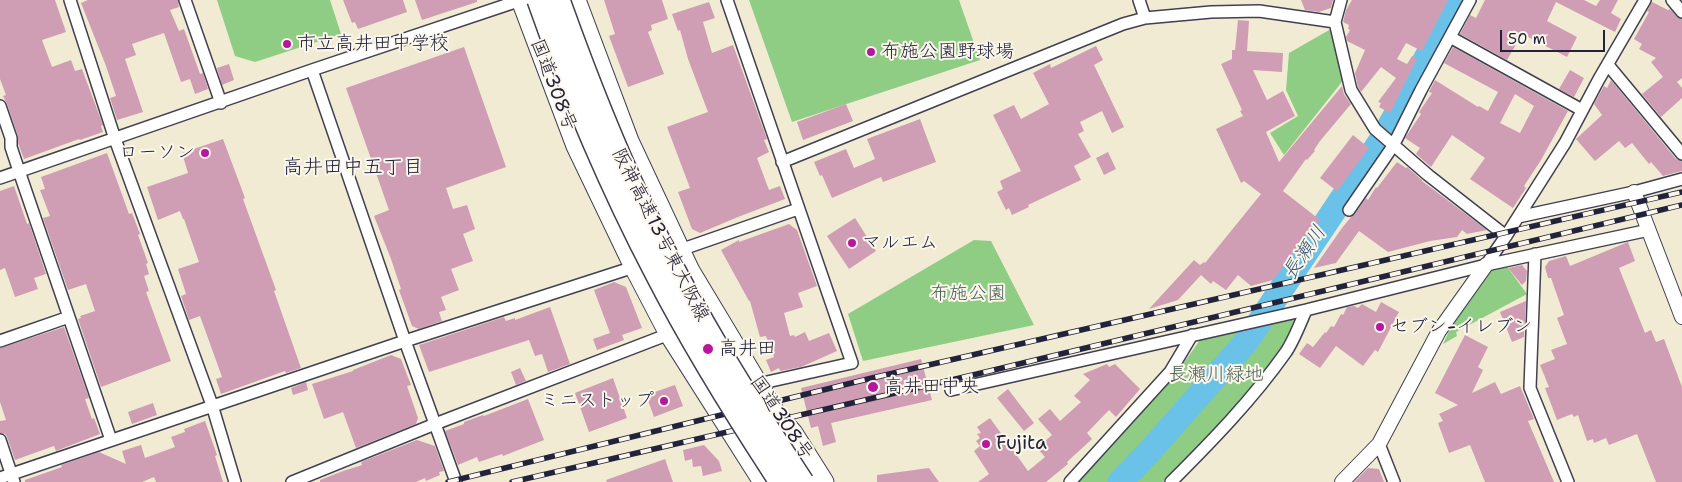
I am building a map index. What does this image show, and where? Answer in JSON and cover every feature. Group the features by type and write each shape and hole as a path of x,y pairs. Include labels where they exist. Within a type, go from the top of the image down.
{"highway":[{"name":"国道308号","path":"521,0 576,146 634,267 669,334 763,482"},
{"name":"阪神高速13号東大阪線","path":"538,0 599,154 656,276 722,391 780,482"},
{"name":"阪神高速13号東大阪線","path":"560,0 590,83 616,147 664,250 734,373 803,482"},
{"name":"国道308号","path":"576,0 630,140 690,271 776,414 793,433 824,482"}],"street":[{"path":"70,0 115,139 212,405 235,482"},
{"path":"185,0 221,103"},
{"path":"0,178 521,0"},
{"path":"727,0 852,363 758,384"},
{"path":"1140,0 1145,18"},
{"path":"1256,0 1260,12"},
{"path":"1341,0 1335,22 1352,90 1376,130 1393,146 1506,236"},
{"path":"1349,210 1393,146 1470,0"},
{"path":"1342,482 1379,444 1440,331 1506,236 1565,143 1599,79 1645,0"},
{"path":"1672,0 1682,12"},
{"path":"782,162 1114,27 1145,18 1211,12 1260,12 1335,22"},
{"path":"1450,37 1582,110"},
{"path":"1608,65 1682,154"},
{"path":"312,70 405,341 456,482"},
{"path":"0,106 11,138 11,147 111,440"},
{"path":"1518,217 1682,180"},
{"path":"1634,192 1682,317"},
{"path":"680,250 798,209"},
{"path":"951,390 1306,310 1486,264 1648,230"},
{"path":"1535,254 1530,388 1568,482"},
{"path":"0,440 8,478 212,405 634,267"},
{"path":"1171,482 1223,429 1287,351 1306,310"},
{"path":"0,341 69,317"},
{"path":"292,482 435,424 669,334"},
{"path":"1070,482 1170,372 1192,335"},
{"path":"1379,444 1394,482"}],"green space":[{"path":"217,0 330,0 341,34 255,62 235,56"},
{"name":"布施公園野球場","path":"749,0 959,0 980,60 792,122"},
{"path":"1331,29 1345,78 1284,155 1270,133 1298,116 1286,90 1289,53"},
{"name":"布施公園","path":"974,240 991,241 1034,325 863,361 848,314"},
{"path":"1505,264 1527,294 1456,332 1457,336 1443,344 1450,329 1493,266"},
{"name":"長瀬川緑地","path":"1296,318 1282,349 1219,425 1163,482 1077,482 1175,375 1200,340"}],"building":[{"path":"0,0 55,0 66,32 42,40 52,67 71,60 75,71 82,69 103,125 101,126 103,132 24,159 18,143 18,136 3,96 6,95 0,79"},
{"path":"88,0 178,0 179,7 170,10 179,31 184,29 200,74 203,73 208,89 195,94 190,79 181,82 164,33 132,44 136,55 125,59 143,112 117,120 110,98 116,96 81,3"},
{"path":"343,0 403,0 407,12 358,29 355,22 352,23"},
{"path":"415,0 477,0 477,2 422,20"},
{"path":"604,0 662,0 668,19 651,25 652,30 648,32 664,74 628,87 609,36 615,34"},
{"path":"1301,0 1333,0 1331,8 1319,12 1305,10"},
{"path":"1352,0 1448,0 1422,51 1406,43 1397,59 1407,64 1412,56 1417,59 1390,113 1379,107 1381,103 1378,102 1396,78 1381,67 1361,92 1358,87 1355,73 1365,50 1347,41 1346,37 1350,30 1348,29 1349,25 1343,22 1346,10"},
{"path":"1485,0 1584,0 1596,6 1600,0 1618,0 1611,13 1621,19 1615,32 1556,2 1547,21 1577,37 1567,57 1522,34 1507,60 1460,34 1470,15 1476,18"},
{"path":"709,2 715,18 703,22 712,53 733,45 767,139 764,140 769,152 757,158 769,190 780,186 785,199 700,233 692,229 678,192 690,188 667,127 708,112 688,59 680,30 678,31 672,14"},
{"path":"1652,2 1668,10 1670,9 1677,17 1682,19 1682,78 1677,82 1682,88 1682,98 1661,117 1642,94 1663,77 1651,62 1656,58 1639,49 1642,44 1634,39 1649,12 1647,11"},
{"path":"1238,20 1249,21 1247,51 1283,53 1282,72 1253,70 1267,100 1283,91 1295,116 1266,132 1279,162 1342,86 1344,94 1351,104 1320,141 1315,151 1306,159 1283,191 1320,220 1273,280 1251,286 1238,275 1226,290 1213,281 1211,284 1201,275 1178,300 1149,309 1194,260 1200,265 1205,263 1261,194 1244,181 1241,183 1216,129 1243,116 1221,64 1232,59 1232,50 1235,50"},
{"path":"1096,46 1103,60 1094,65 1124,127 1112,133 1102,111 1080,122 1084,131 1078,134 1091,157 1074,166 1081,180 1028,205 1029,207 1012,215 1009,208 1006,210 997,192 1003,189 1000,181 1021,171 993,115 1014,105 1021,119 1049,104 1033,73 1050,64 1051,68"},
{"path":"464,47 506,167 446,188 453,209 467,205 475,229 463,234 473,261 451,269 459,290 441,297 446,310 439,312 442,321 419,329 412,326 399,290 401,289 391,259 374,216 389,210 346,88"},
{"path":"1453,47 1568,111 1513,208 1470,179 1485,158 1452,135 1431,167 1416,154 1420,148 1405,138 1432,93 1429,92 1435,80 1478,107 1488,111 1498,92 1444,63","holes":["1515,94 1534,106 1520,133 1500,123"]},
{"path":"229,64 234,80 222,85 217,68"},
{"path":"1570,70 1584,78 1574,97 1559,89"},
{"path":"1611,80 1676,159 1682,161 1682,171 1663,176 1651,162 1649,164 1632,143 1625,148 1619,141 1595,161 1576,139 1602,115 1594,104 1604,86 1607,88"},
{"path":"846,104 853,121 803,140 797,122"},
{"path":"920,119 936,162 883,182 881,177 832,198 814,162 846,149 854,168 875,159 867,139"},
{"path":"1353,135 1369,148 1337,191 1320,178"},
{"path":"223,139 245,198 243,199 276,290 274,291 301,368 286,373 285,371 221,394 216,379 222,377 200,316 189,320 181,296 186,294 178,269 199,262 184,219 180,211 158,220 147,187 188,173 182,153"},
{"path":"1108,152 1116,169 1104,175 1096,158"},
{"path":"107,153 129,214 132,213 140,234 138,235 148,263 146,264 149,274 144,276 149,291 146,292 171,361 101,387 78,319 81,318 80,316 95,311 86,284 68,290 43,218 50,216 40,190 45,189 41,177"},
{"path":"1397,162 1407,167 1422,181 1487,230 1467,234 1462,230 1457,237 1430,241 1388,252 1359,231 1336,263 1314,268 1342,228 1366,198 1368,200 1376,187"},
{"path":"14,186 46,274 34,278 38,289 15,297 5,268 0,270 0,191"},
{"name":"マルエム","path":"855,218 876,251 849,269 827,236"},
{"path":"789,224 797,230 817,286 798,293 803,307 784,313 790,336 794,335 795,337 805,332 809,341 829,333 837,351 801,367 780,371 779,368 771,372 766,360 774,357 766,336 760,337 750,301 721,250 739,240 739,242"},
{"path":"1628,242 1635,261 1619,268 1645,333 1651,330 1656,342 1664,339 1682,387 1682,482 1656,482 1637,434 1609,445 1606,438 1594,443 1593,439 1587,441 1578,415 1574,417 1572,414 1557,420 1545,388 1549,387 1540,365 1555,359 1551,350 1567,344 1557,318 1564,315 1551,278 1548,278 1545,267 1549,261 1566,256 1570,266"},
{"path":"1522,265 1527,271 1526,281 1522,285 1508,268"},
{"path":"614,282 626,287 642,328 622,335 624,340 597,350 593,339 610,333 594,290"},
{"path":"1526,301 1524,337 1512,342 1500,312"},
{"path":"1381,302 1399,312 1378,352 1375,350 1363,366 1336,346 1320,368 1299,354 1307,343 1313,347 1331,326 1334,327 1347,307 1354,306 1358,308 1362,304 1376,312"},
{"path":"550,307 570,364 548,372 542,354 535,356 529,340 429,372 419,345 504,317 506,321 515,318 515,320"},
{"path":"64,327 89,398 85,399 100,434 56,451 54,446 15,460 7,437 5,434 0,433 0,421 6,420 0,402 0,348"},
{"path":"1465,335 1488,347 1478,367 1483,370 1472,393 1495,382 1501,394 1520,386 1534,419 1528,421 1554,482 1485,482 1470,445 1449,453 1438,423 1443,421 1439,414 1458,405 1435,393"},
{"path":"391,355 401,359 411,385 407,386 418,418 416,424 356,448 343,412 324,419 312,384 353,371"},
{"path":"921,359 932,400 831,423 836,442 823,446 818,426 811,428 801,388"},
{"path":"1107,364 1109,367 1115,364 1140,389 1116,417 1109,410 1087,433 1092,439 1067,462 1068,464 1046,482 978,482 989,474 974,451 980,446 976,441 980,438 977,434 981,433 977,427 990,418 1028,471 1045,457 1037,448 1052,435 1038,419 1050,409 1060,421 1081,402 1074,396 1090,380 1083,374"},
{"path":"520,368 526,381 516,385 511,372"},
{"path":"613,378 627,418 589,432 575,393"},
{"path":"306,382 308,390 293,395 291,388"},
{"name":"ミニストップ","path":"675,385 683,406 654,417 646,395"},
{"path":"1008,389 1034,423 1024,431 997,398"},
{"path":"528,399 544,440 503,456 502,454 479,462 477,457 458,465 445,431 464,424 464,422"},
{"path":"153,403 157,415 132,424 128,412"},
{"path":"205,421 217,455 215,456 223,482 156,482 154,477 142,482 25,482 25,480 62,467 61,465 99,452 126,464 122,451 141,445 145,458 175,447 171,437 185,432 184,429"},
{"path":"417,440 435,446 444,471 439,472 440,475 426,481 425,478 416,482 320,482 320,480 362,465 361,462"},
{"path":"704,445 719,461 722,471 703,476 701,466 693,467 692,459 685,461 683,450"},
{"path":"665,459 673,482 607,482 606,480"},
{"path":"929,468 939,482 877,482 877,475"},
{"path":"1368,468 1379,469 1384,482 1354,482"}],"waterway":[{"name":"長瀬川","path":"1120,482 1246,342 1384,136 1457,0"}],"railway":[{"path":"448,482 872,378 1682,192"},
{"path":"512,482 977,374 1682,205"}],"place":[{"name":"市立高井田中学校","path":"287,44"},
{"name":"布施公園野球場","path":"871,52"},
{"name":"ローソン","path":"205,153"},
{"name":"マルエム","path":"852,243"},
{"name":"セブン-イレブン","path":"1380,327"},
{"name":"高井田","path":"708,349"},
{"name":"高井田中央","path":"873,387"},
{"name":"ミニストップ","path":"664,401"},
{"name":"Fujita","path":"986,444"}],"district":[{"name":"高井田中五丁目","path":"353,168"}]}
